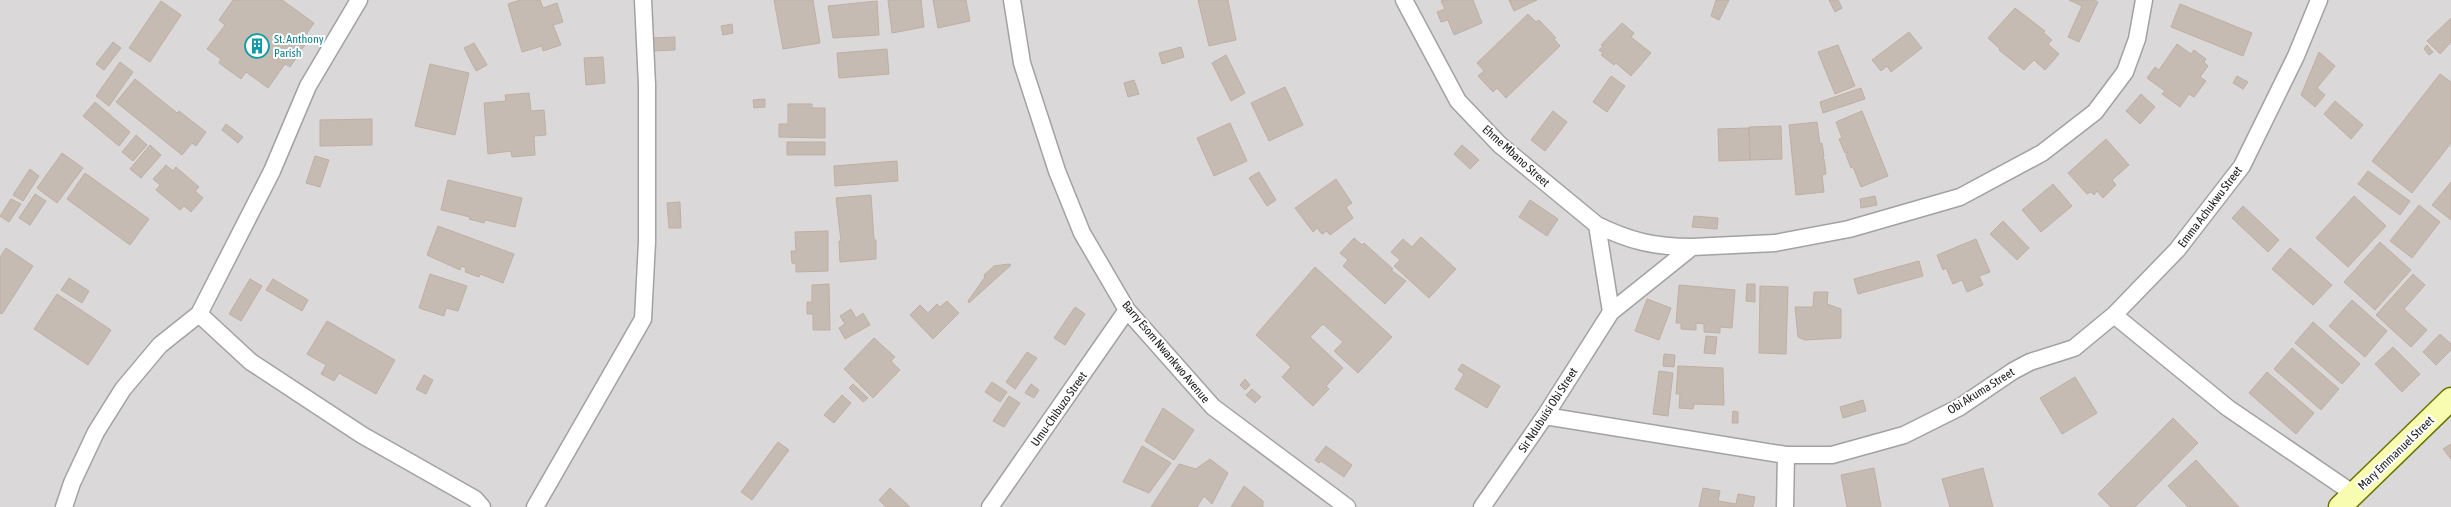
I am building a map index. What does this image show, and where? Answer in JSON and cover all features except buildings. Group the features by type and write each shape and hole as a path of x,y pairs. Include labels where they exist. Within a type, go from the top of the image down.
{"street":[{"path":"64,507 72,483 96,432 123,389 160,345 199,314 272,171 308,86 359,0"},
{"path":"535,507 643,319 647,242 647,85 643,0"},
{"name":"Barry Esom Nwankwo Avenue","path":"1012,0 1022,63 1057,171 1082,233 1127,310 1213,407 1347,507"},
{"name":"Ehme Mbano Street","path":"1404,0 1458,101 1500,145 1596,225 1620,236 1645,244 1692,247 1775,243 1849,229 1960,197 2042,153 2095,112 2125,72 2137,39 2144,0"},
{"name":"Emma Achukwu Street","path":"2114,315 2177,250 2242,166 2296,56 2318,0"},
{"path":"1596,225 1611,312"},
{"name":"Sir Ndubuisi Obi Street","path":"1482,507 1545,416 1611,312 1692,247"},
{"name":"Umu-Chibuzo Street","path":"990,507 1127,310"},
{"path":"199,314 251,362 362,435 475,499 482,507"},
{"path":"2114,315 2228,408 2347,500"},
{"name":"Obi Akuma Street","path":"1545,416 1786,455 1832,455 1904,435 1960,407 1993,382 2022,366 2074,348 2114,315"},
{"name":"Mary Emmanuel Street","path":"2347,500 2451,398"},
{"path":"1784,507 1786,455"}],"shaded area":[{"path":"0,0 2451,0 2451,507 0,507"}],"place":[{"name":"St. Anthony Parish","path":"257,46"}]}
